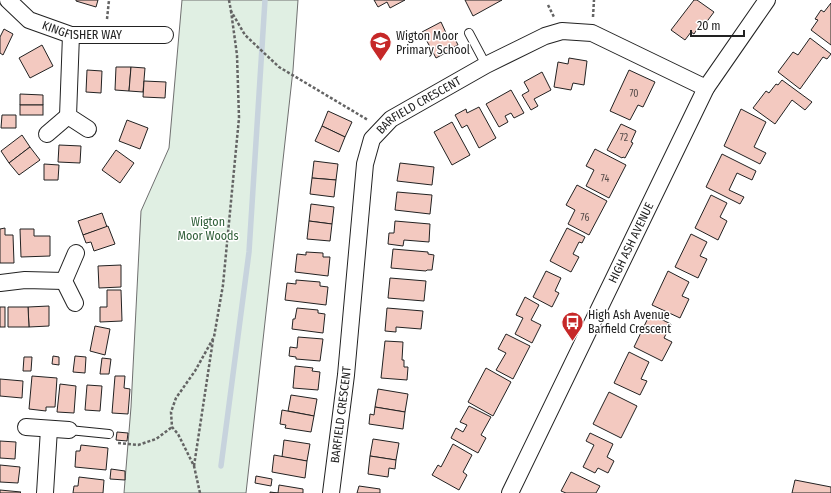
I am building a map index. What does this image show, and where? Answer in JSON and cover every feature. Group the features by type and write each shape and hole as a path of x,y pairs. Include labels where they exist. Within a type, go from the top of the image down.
{"street":[{"name":"KINGFISHER WAY","path":"8,0 29,20 71,35 165,35"},
{"name":"HIGH ASH AVENUE","path":"510,493 706,88 767,0"},
{"name":"BARFIELD CRESCENT","path":"331,493 346,375 365,164 372,139 391,118 486,65 545,36 562,31 592,33 706,88"},
{"path":"47,134 68,116 71,35"},
{"path":"68,116 88,129"},
{"path":"75,303 64,281 76,253"},
{"path":"0,283 25,280 64,281"},
{"path":"26,427 69,430"},
{"path":"45,493 49,429"}],"lane":[{"path":"469,33 486,65"},
{"path":"69,430 109,434"}],"path":[{"path":"194,466 223,285 239,118 237,55 229,0"},
{"path":"231,11 245,35 279,67 382,128"},
{"path":"200,493 194,466 178,434 172,427 171,412 176,398 195,371 214,338"},
{"path":"112,443 138,445 156,439 172,427"}],"green space":[{"name":"Wigton Moor Woods","path":"182,0 298,0 293,70 246,493 124,493 131,407 141,211 169,148"}],"building":[{"path":"76,0 98,0 96,7"},
{"path":"374,0 405,0 390,8 387,2 378,7"},
{"path":"465,0 502,0 473,16"},
{"path":"694,0 697,0 714,12 702,28 699,26 694,34 691,32 685,40 671,30"},
{"path":"831,3 831,45 811,30 818,20 815,19 821,10 824,12"},
{"path":"441,22 447,35 452,33 458,45 436,58 422,32"},
{"path":"4,29 13,34 3,55 0,53 0,37"},
{"path":"810,38 831,54 827,59 823,57 800,89 778,72 793,52 798,55"},
{"path":"42,45 53,66 30,78 19,58"},
{"path":"569,58 587,61 584,85 573,83 571,90 554,87 558,62 568,64"},
{"path":"116,67 131,67 129,91 115,90"},
{"path":"131,67 145,68 143,92 129,91"},
{"path":"87,70 102,71 101,93 86,92"},
{"path":"629,70 655,82 643,107 638,105 630,120 610,111"},
{"path":"542,72 551,90 534,99 538,106 531,110 522,95 529,91 524,82"},
{"path":"782,80 812,102 805,110 792,100 775,124 753,108 766,91 769,93 776,84 778,85"},
{"path":"144,81 166,82 165,98 143,97"},
{"path":"511,90 524,113 514,118 511,113 505,116 508,122 499,127 486,104"},
{"path":"20,94 43,95 43,105 20,105"},
{"path":"20,105 43,105 43,115 20,115"},
{"path":"479,107 496,138 479,148 467,125 462,128 455,115 466,109 467,113"},
{"path":"741,109 766,122 754,147 766,153 760,164 724,146"},
{"path":"328,111 352,122 345,137 322,126"},
{"path":"2,115 16,115 16,128 1,128"},
{"path":"127,120 148,128 140,149 119,141"},
{"path":"452,122 470,155 452,165 434,132"},
{"path":"621,124 636,131 631,142 633,143 625,158 622,158 607,150"},
{"path":"322,126 345,137 339,152 315,141"},
{"path":"22,135 30,147 9,163 1,151"},
{"path":"59,145 81,146 80,163 58,162"},
{"path":"30,147 40,160 19,175 9,163"},
{"path":"595,149 626,165 609,198 586,186 594,170 586,166"},
{"path":"116,150 134,163 120,183 102,170"},
{"path":"722,154 756,171 752,180 737,173 729,190 744,197 740,204 706,187"},
{"path":"314,161 338,164 336,180 312,178"},
{"path":"400,163 434,167 432,185 397,181"},
{"path":"44,164 59,165 58,180 44,180"},
{"path":"312,178 336,180 334,197 310,194"},
{"path":"577,185 607,201 589,235 568,224 575,210 566,205"},
{"path":"397,192 432,195 430,214 395,210"},
{"path":"711,195 727,203 720,217 727,221 718,240 695,228"},
{"path":"311,204 334,207 332,224 309,221"},
{"path":"102,213 107,227 83,235 78,221"},
{"path":"309,221 332,224 330,241 307,239"},
{"path":"395,221 430,224 429,242 404,240 403,246 388,244 389,233 394,233"},
{"path":"108,226 115,244 94,251 91,242 86,243 83,235"},
{"path":"5,228 5,235 13,235 14,263 0,263 0,229"},
{"path":"567,228 585,237 582,243 579,242 573,254 579,257 571,272 550,261"},
{"path":"20,229 34,229 34,236 50,236 50,256 21,257"},
{"path":"691,234 707,242 700,256 707,259 698,278 675,267"},
{"path":"393,249 428,252 428,254 434,255 432,270 426,271 391,268"},
{"path":"306,252 323,253 323,257 330,257 328,276 295,272 297,254 306,255"},
{"path":"121,265 121,287 99,288 98,266"},
{"path":"546,271 561,278 555,291 559,293 552,307 533,297"},
{"path":"668,271 689,282 682,296 689,299 680,318 652,305"},
{"path":"390,278 426,281 424,301 388,298"},
{"path":"296,280 320,282 320,286 328,287 326,305 285,300 287,283 296,284"},
{"path":"107,290 121,290 122,321 100,322 100,307 107,307"},
{"path":"525,297 539,305 531,320 541,325 532,343 515,334 523,318 516,315"},
{"path":"49,306 49,326 29,327 28,307"},
{"path":"0,307 5,307 5,327 0,327"},
{"path":"8,307 28,307 29,327 8,327"},
{"path":"297,308 318,310 318,313 325,314 323,333 292,329 293,319 295,319"},
{"path":"387,308 423,311 421,329 396,327 396,332 385,331"},
{"path":"650,314 671,324 664,338 672,342 662,361 634,347"},
{"path":"95,326 110,329 105,355 90,351"},
{"path":"506,334 530,346 513,379 496,370 506,353 498,349"},
{"path":"298,337 323,339 320,361 296,359 296,357 289,356 290,347 297,348"},
{"path":"385,341 403,342 402,360 404,360 404,367 408,367 407,380 381,378"},
{"path":"629,352 649,362 641,379 647,381 640,395 614,383"},
{"path":"53,356 59,357 59,365 52,364"},
{"path":"75,356 86,357 85,373 73,372"},
{"path":"24,357 32,357 31,371 23,371"},
{"path":"102,358 111,359 109,374 100,374"},
{"path":"295,366 313,368 312,371 320,372 318,390 293,388"},
{"path":"486,368 511,382 493,416 468,402"},
{"path":"32,376 57,378 55,407 46,407 46,411 29,409"},
{"path":"115,376 125,376 124,388 130,389 128,414 112,413"},
{"path":"0,379 23,381 22,398 0,396"},
{"path":"60,384 76,386 74,413 57,412"},
{"path":"87,385 102,386 100,411 85,410"},
{"path":"378,389 408,394 405,412 375,407"},
{"path":"609,392 637,406 621,438 593,424"},
{"path":"291,395 317,399 314,416 288,411"},
{"path":"469,406 491,417 481,435 486,438 478,453 451,438 456,428 463,432 467,425 460,422"},
{"path":"375,407 405,412 403,429 369,424 370,414 374,415"},
{"path":"282,410 314,416 311,432 285,428 286,425 280,424"},
{"path":"117,432 128,433 127,441 116,440"},
{"path":"590,433 613,444 607,457 614,461 608,473 598,468 595,473 583,467 594,445 586,441"},
{"path":"373,439 399,443 396,460 370,456"},
{"path":"284,440 310,444 307,461 282,457"},
{"path":"0,441 16,442 15,459 0,458"},
{"path":"453,444 472,455 463,472 467,475 459,490 432,475 438,465 441,467"},
{"path":"81,445 108,448 106,470 75,467 76,451 80,451"},
{"path":"274,455 307,461 305,478 272,472"},
{"path":"370,456 396,460 395,469 389,468 388,477 368,474"},
{"path":"0,465 20,467 18,483 0,482"},
{"path":"111,469 125,471 125,480 110,479"},
{"path":"571,472 600,486 596,493 566,493 561,491"},
{"path":"256,476 272,479 271,486 255,483"},
{"path":"79,477 104,480 103,493 73,493 74,486 78,486"},
{"path":"795,480 831,487 831,493 792,493"},
{"path":"279,485 303,489 303,493 278,493"},
{"path":"359,486 380,489 380,493 357,493"},
{"path":"0,490 21,492 0,493"}],"waterway":[{"path":"221,466 249,252 265,0"}],"place":[{"name":"Wigton Moor Primary School","path":"380,62"},
{"name":"High Ash Avenue Barfield Crescent","path":"572,342"}]}
